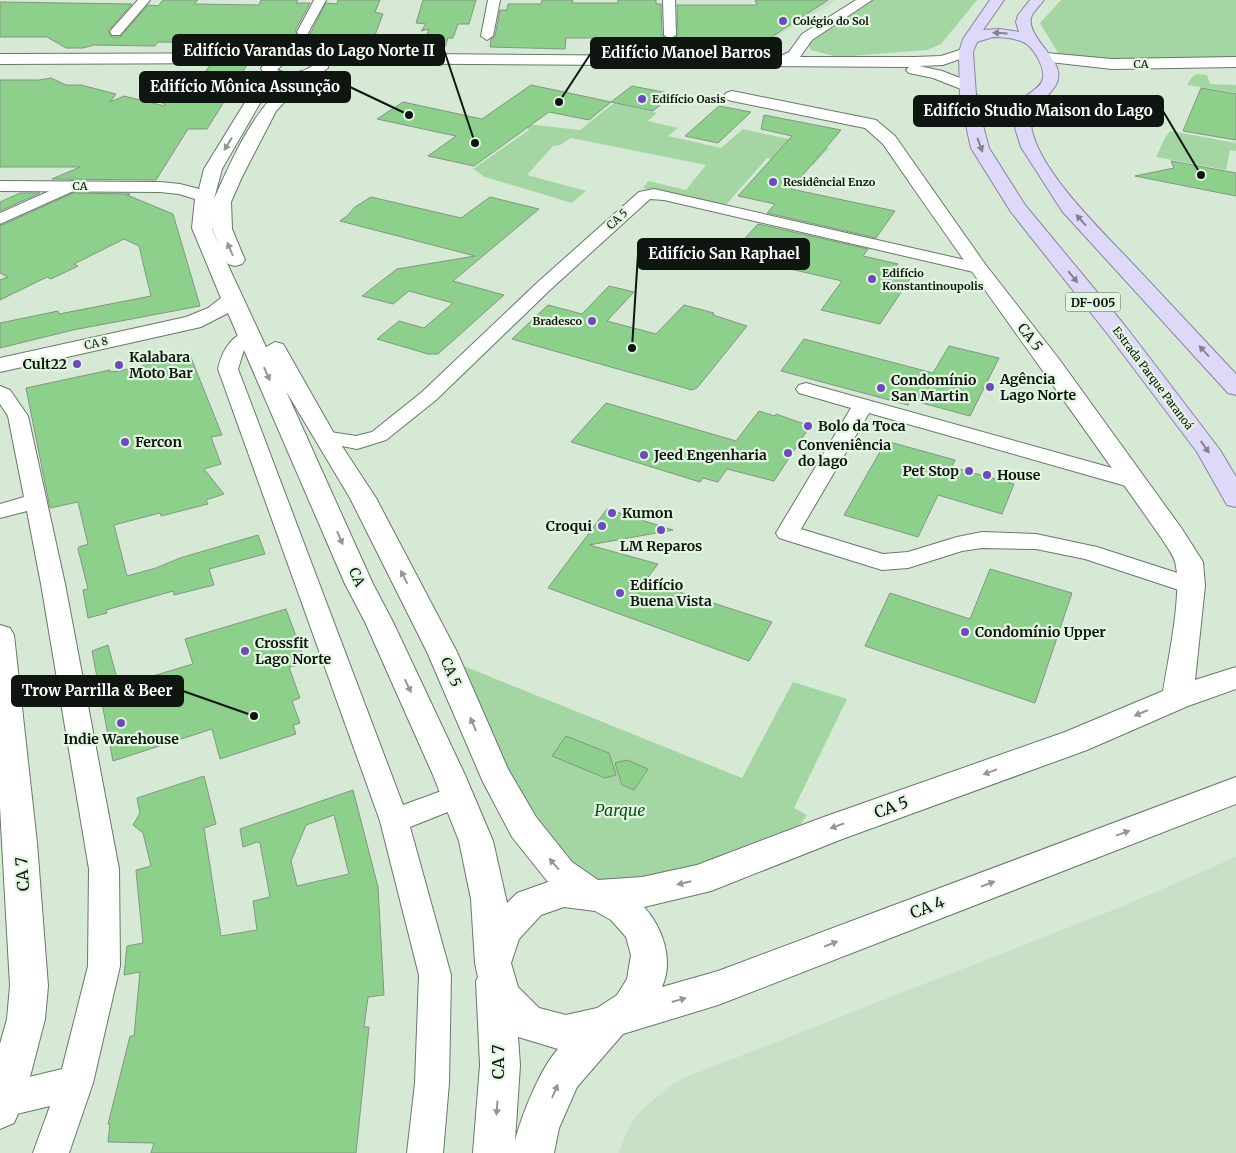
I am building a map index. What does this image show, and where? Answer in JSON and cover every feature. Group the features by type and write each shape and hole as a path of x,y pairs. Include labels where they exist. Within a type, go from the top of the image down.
{"main road":[{"path":"968,46 997,0"},
{"path":"1037,0 1025,16 1024,27 1031,40 1046,58 1051,74"},
{"path":"968,46 988,32 1007,33 1031,40"},
{"name":"Estrada Parque Paranoá","path":"968,46 967,92 980,148 1018,208 1118,332 1208,450 1236,499"},
{"name":"DF-005","path":"1051,74 1049,84 1032,101 1023,118 1025,137 1049,178 1070,208 1236,388"},
{"path":"967,92 998,107 1016,106 1032,101"}],"street":[{"path":"116,32 144,0"},
{"path":"304,32 320,0"},
{"path":"486,36 494,0"},
{"path":"668,0 670,35"},
{"path":"0,59 388,67 743,76 750,78 794,56 802,42 808,37 865,0"},
{"path":"271,72 270,68 272,65 930,62 943,60 968,46"},
{"path":"800,48 820,58 841,61"},
{"name":"CA","path":"1046,58 1112,64 1236,62"},
{"path":"775,64 908,70 937,74 967,92"},
{"path":"0,68 238,68 271,72 287,77 306,66"},
{"name":"CA 5","path":"306,66 269,109 232,177 222,202 222,230 233,287 363,498 442,652 494,773 524,827 560,872 596,895 642,892 699,880 833,828 1076,741 1177,698 1236,678"},
{"name":"CA","path":"1051,74 1236,69"},
{"name":"CA","path":"271,72 212,169 202,228 233,287 249,332 359,584 379,622 458,796 476,841 489,899 494,967"},
{"name":"CA 5","path":"743,76 732,96 852,120 878,129 890,140 978,268 1051,364 1173,535 1189,562 1191,586 1185,651 1177,698"},
{"name":"CA","path":"0,186 160,187 180,189 209,185"},
{"path":"0,219 72,186"},
{"name":"CA 5","path":"324,437 357,443 379,436 429,396 545,285 645,195 664,195 978,268"},
{"name":"CA 8","path":"0,365 193,322 215,312 233,287"},
{"name":"CA 8","path":"193,322 218,323 249,332"},
{"path":"249,332 231,353 228,369 394,821 435,975 432,1083 425,1153"},
{"path":"806,389 1133,480"},
{"path":"0,392 18,416 54,584 104,869 104,966 76,1083 51,1153"},
{"path":"864,404 787,533 882,562 919,557 979,540 1026,539 1085,550 1191,586"},
{"path":"326,507 363,498"},
{"path":"0,511 36,501"},
{"name":"CA 7","path":"1,649 10,838 29,986 26,1019 2,1104"},
{"name":"CA 5","path":"1185,651 1210,675 1236,678"},
{"name":"CA 4","path":"610,1022 718,988 1236,790"},
{"path":"394,821 458,796"},
{"path":"533,1153 539,1127 563,1073 610,1022 630,1008 645,983 649,955 642,930 624,909 596,895 564,892 529,904 504,930 494,967 502,997 528,1023 566,1033 610,1022"},
{"name":"CA 7","path":"494,967 500,1065 494,1153"},
{"path":"2,1104 76,1083"}],"shaded area":[{"name":"Colégio do Sol","path":"760,0 836,0 768,42"},
{"path":"1236,857 1236,1153 619,1153 632,1122 644,1108 670,1086 684,1078 1121,907"}],"green space":[{"path":"867,0 977,0 941,44 927,50 838,57 811,50 806,42"},
{"path":"1061,0 1236,0 1236,59 1142,64 1060,56 1040,23"},
{"path":"1197,74 1207,75 1210,84 1236,85 1236,93 1187,85 1192,77"},
{"path":"614,103 657,113 648,121 678,128 668,136 721,148 743,129 829,148 813,165 767,158 724,207 643,188 648,181 686,190 706,165 571,138 560,145 553,146 527,175 586,191 572,203 485,177 473,169 529,130 526,124 580,130"},
{"path":"1170,131 1236,143 1236,151 1230,150 1226,170 1156,157"},
{"name":"Parque","path":"461,665 742,778 793,682 847,699 794,808 807,815 795,832 663,882 592,886 555,853 496,764"}],"building":[{"path":"163,0 198,0 194,4 259,5 261,0 298,0 296,3 310,3 295,31 299,37 309,36 326,3 337,4 338,0 380,0 375,12 383,14 372,43 346,43 343,49 258,47 255,51 236,51 245,48 221,48 225,43 158,42 155,46 94,45 83,48 66,48 47,37 0,37 0,2 132,4 108,31 112,37 120,37 148,5 158,6"},
{"path":"423,0 476,0 469,24 458,24 453,38 448,38 445,47 428,48 431,36 426,36 429,29 421,31 426,24 416,23"},
{"path":"542,0 573,0 572,3 618,3 618,0 656,0 656,4 661,4 662,35 669,41 678,35 677,5 757,5 755,0 828,0 770,38 716,39 717,50 623,50 610,47 610,38 566,38 565,49 490,47 491,39 495,36 500,10 507,10 508,4 541,4"},
{"path":"210,65 247,65 207,129 188,129 156,180 52,179 80,167 0,167 0,80 39,80 51,78 66,85 81,85 116,94 110,102 124,96 165,106 139,90 164,80 193,81 196,76 203,75"},
{"path":"531,85 611,102 589,120 549,112 474,166 428,156 456,136 377,119 403,102 482,119"},
{"name":"Edifício Oasis","path":"632,86 673,94 653,111 611,102"},
{"path":"1201,88 1236,94 1236,140 1183,131"},
{"path":"719,106 751,112 718,143 685,136"},
{"path":"764,115 841,130 791,189 895,211 876,238 767,213 775,204 738,196 792,136 761,129"},
{"path":"1171,161 1236,173 1236,196 1135,176 1174,168"},
{"path":"20,193 40,193 0,211 0,202"},
{"path":"73,193 130,194 127,195 173,214 200,306 73,330 0,348 0,323 58,311 59,314 151,296 139,246 124,239 74,264 78,266 51,279 47,277 0,300 0,280 8,277 0,273 0,226"},
{"path":"371,197 461,218 490,197 539,209 453,281 504,295 438,354 428,354 377,339 399,321 424,328 453,303 409,291 393,304 362,296 397,269 475,256 340,221 355,207"},
{"name":"Edifício Konstantinoupolis","path":"758,224 868,249 863,256 898,264 892,273 911,277 880,324 821,310 842,281 730,255"},
{"path":"609,286 634,292 607,321 656,334 684,305 714,313 713,315 747,326 697,388 692,390 512,339 548,305 582,314"},
{"path":"804,339 933,373 949,346 999,358 970,416 911,400 908,405 781,371"},
{"path":"190,355 222,435 211,437 221,464 204,469 224,494 206,500 208,504 161,516 160,513 114,525 127,576 258,535 265,554 209,569 214,585 174,595 173,591 106,610 107,613 88,618 83,590 88,589 78,549 88,544 78,502 50,508 26,388 110,370 110,372 119,371"},
{"path":"606,403 736,441 759,411 775,416 776,414 810,426 774,481 727,469 718,482 703,478 700,482 571,442"},
{"path":"886,441 955,460 952,467 1014,484 1002,514 938,495 918,537 844,515"},
{"path":"607,509 673,530 589,545 658,564 645,581 772,622 749,661 548,588"},
{"name":"Condomínio Upper","path":"990,569 1072,593 1035,703 865,646 890,593 970,619"},
{"path":"286,609 306,664 289,667 300,698 292,701 300,723 293,725 296,734 220,759 212,729 113,761 92,651 108,645 119,686 193,664 185,639"},
{"path":"566,736 609,753 616,775 605,778 552,756"},
{"path":"627,760 648,769 634,790 622,785 615,763"},
{"path":"204,776 216,824 204,828 221,936 257,930 253,901 270,897 260,843 257,842 243,847 240,829 353,790 378,887 384,995 368,997 364,1027 369,1027 356,1153 151,1153 154,1143 108,1142 110,1124 108,1124 130,1036 134,1036 140,972 124,975 127,946 143,943 136,870 151,866 143,833 133,825 140,813 137,798","holes":["334,815 349,874 297,886 291,861 306,825"]}],"place":[{"name":"Colégio do Sol","path":"783,21"},
{"name":"Edifício Oasis","path":"642,99"},
{"name":"Edifício Manoel Barros","path":"559,102"},
{"name":"Edifício Mônica Assunção","path":"409,115"},
{"name":"Edifício Varandas do Lago Norte II","path":"475,143"},
{"name":"Edifício Studio Maison do Lago","path":"1201,175"},
{"name":"Residêncial Enzo","path":"773,182"},
{"name":"Edifício Konstantinoupolis","path":"872,279"},
{"name":"Bradesco","path":"592,321"},
{"name":"Edifício San Raphael","path":"632,348"},
{"name":"Cult22","path":"77,364"},
{"name":"Kalabara Moto Bar","path":"119,365"},
{"name":"Agência Lago Norte","path":"990,387"},
{"name":"Condomínio San Martin","path":"881,388"},
{"name":"Bolo da Toca","path":"808,426"},
{"name":"Fercon","path":"125,442"},
{"name":"Conveniência do lago","path":"788,453"},
{"name":"Jeed Engenharia","path":"644,455"},
{"name":"Pet Stop","path":"969,471"},
{"name":"House","path":"987,475"},
{"name":"Kumon","path":"612,513"},
{"name":"Croqui","path":"602,526"},
{"name":"LM Reparos","path":"661,530"},
{"name":"Edifício Buena Vista","path":"620,593"},
{"name":"Condomínio Upper","path":"965,632"},
{"name":"Crossfit Lago Norte","path":"245,651"},
{"name":"Trow Parrilla & Beer","path":"254,716"},
{"name":"Indie Warehouse","path":"121,723"}]}
